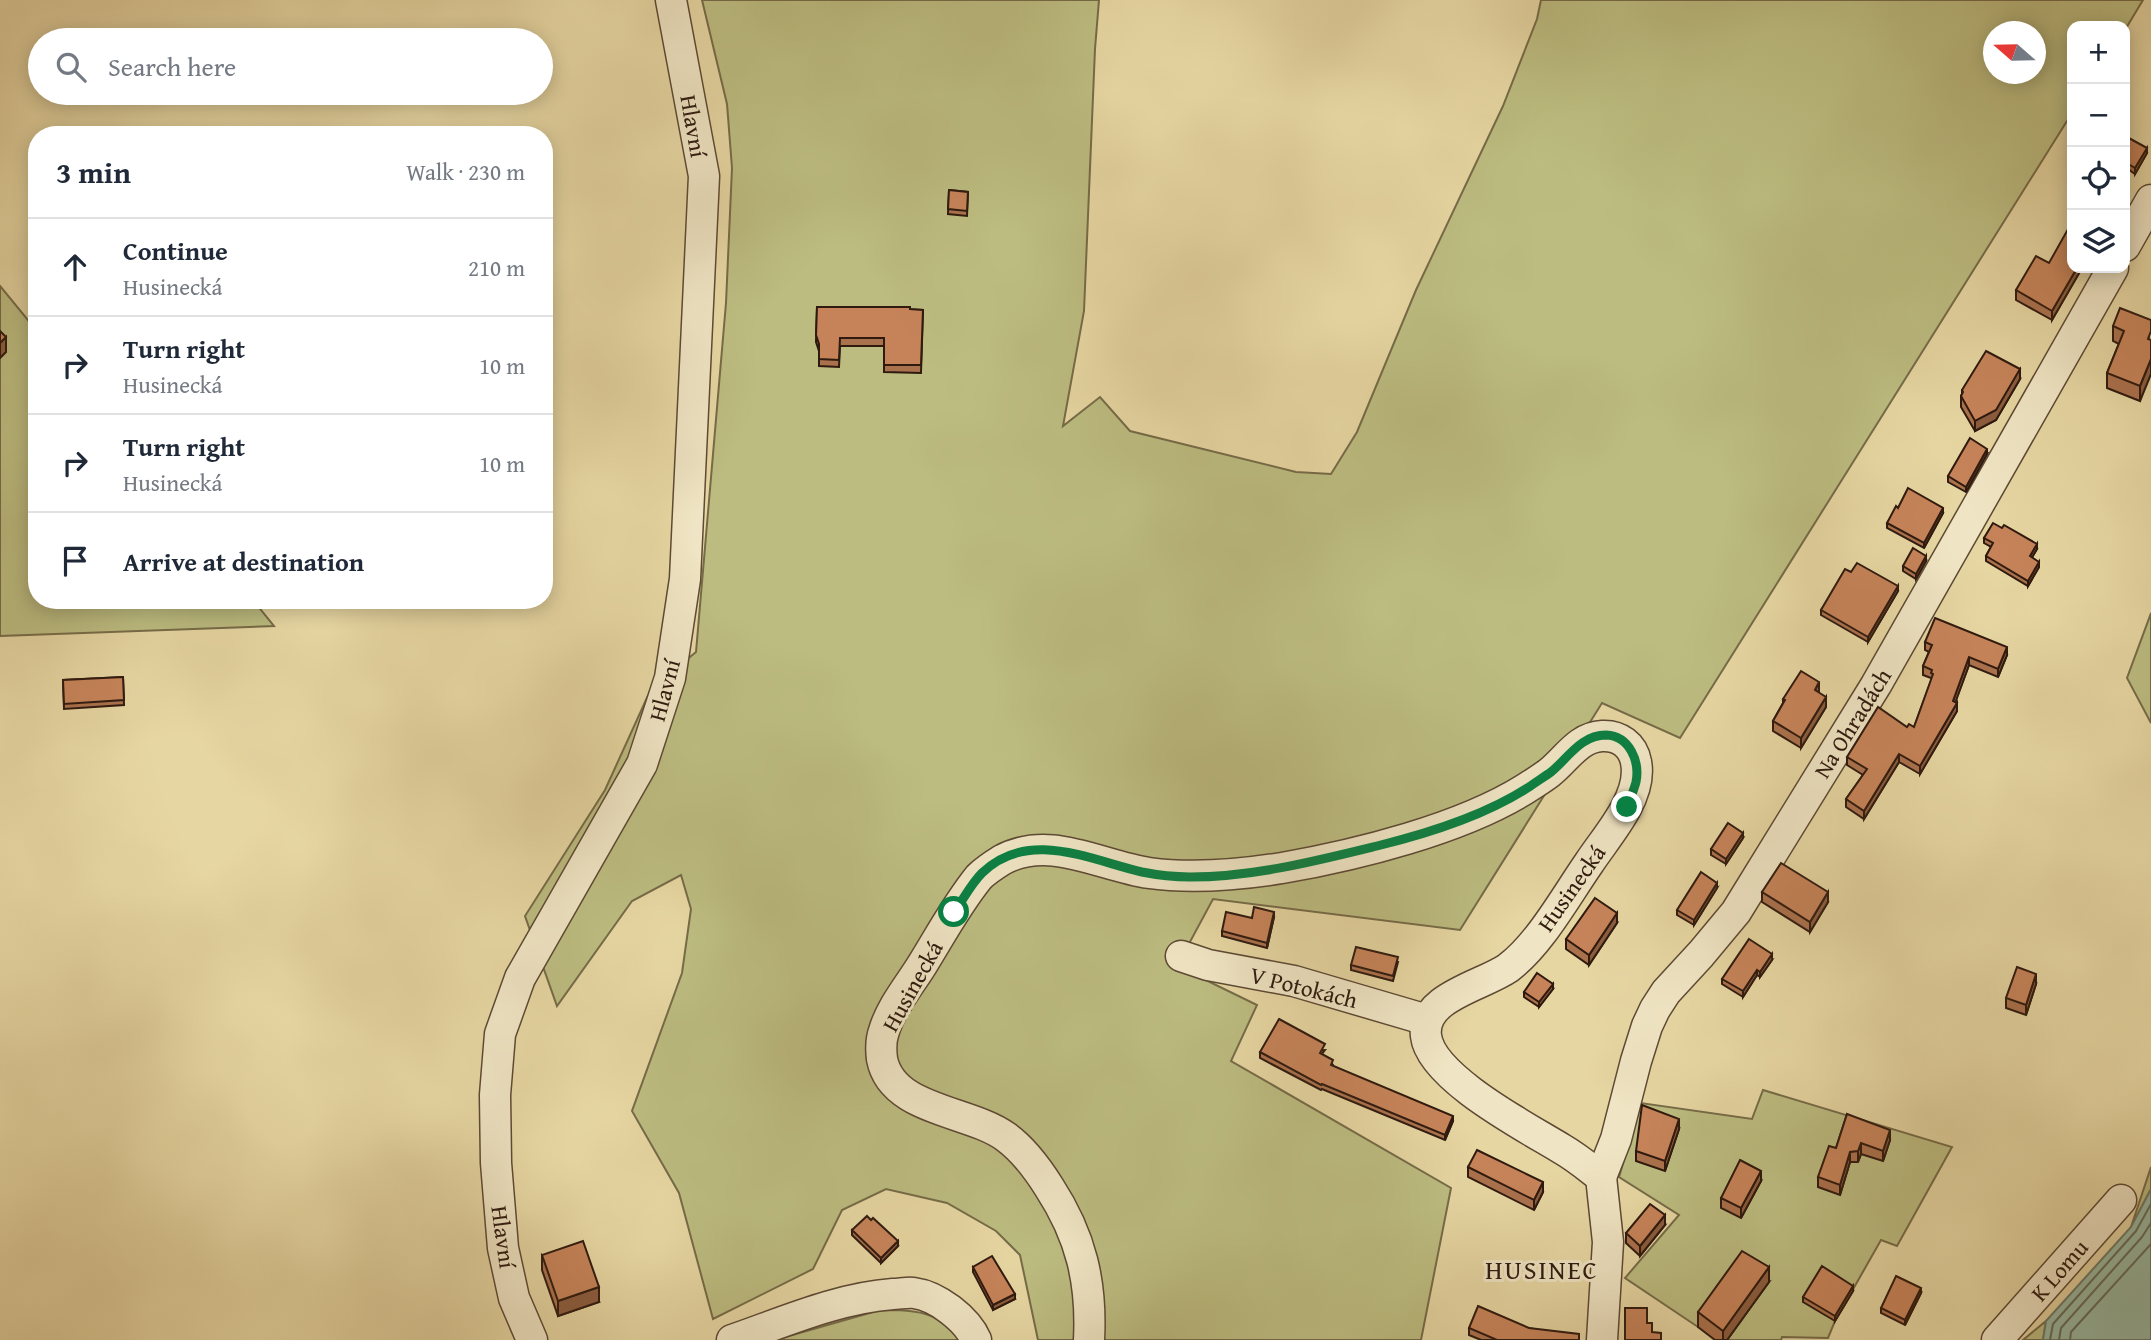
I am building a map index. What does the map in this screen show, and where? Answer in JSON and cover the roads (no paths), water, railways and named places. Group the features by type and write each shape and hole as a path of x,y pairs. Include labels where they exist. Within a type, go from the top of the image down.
{"street":[{"name":"Hlavní","path":"532,1340 514,1298 503,1248 496,1163 495,1095 500,1034 520,978 642,764 670,678 685,579 704,176 671,0"},
{"path":"2130,237 2151,200"},
{"name":"Na Ohradách","path":"1601,1177 1616,1139 1639,1049 1655,1009 1666,992 1736,912 1876,685 2110,273"},
{"name":"Husinecká","path":"1089,1340 1090,1314 1080,1246 1063,1208 1034,1164 1005,1136 974,1120 910,1097 897,1086 882,1058 882,1034 893,1010 954,912 982,873 1016,854 1039,849 1059,850 1145,873 1189,877 1235,874 1308,863 1400,840 1484,811 1551,771 1574,748 1592,737 1607,735 1620,738 1630,747 1636,760 1636,782 1627,807 1536,939 1514,964 1493,978 1448,998 1435,1008 1427,1020"},
{"name":"V Potokách","path":"1181,956 1208,965 1294,981 1427,1020"},
{"path":"1427,1020 1426,1038 1432,1054 1444,1069 1465,1087 1534,1133 1567,1151 1601,1177 1608,1242 1602,1340"},
{"name":"K Lomu","path":"1997,1340 2121,1200"},
{"path":"732,1340 829,1307 871,1296 914,1293 948,1307 972,1331 976,1340"}],"water":[{"path":"2151,1189 2151,1340 2043,1340 2046,1321 2131,1227"}],"district":[{"name":"HUSINEC","path":"1542,1269"}]}
